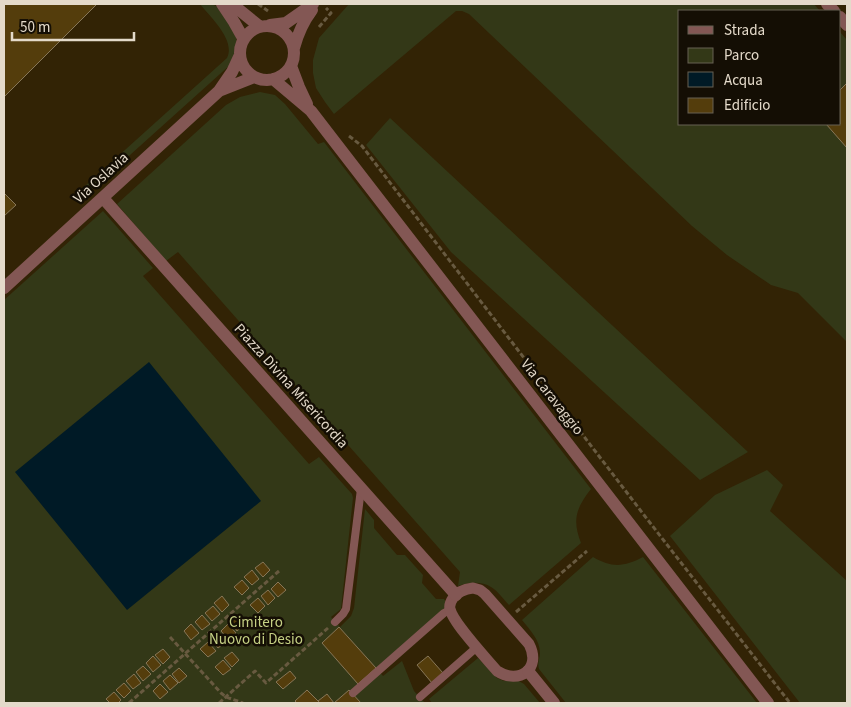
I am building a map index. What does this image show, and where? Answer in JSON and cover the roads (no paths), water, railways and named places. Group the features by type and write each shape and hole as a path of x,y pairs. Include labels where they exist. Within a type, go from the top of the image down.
{"street":[{"path":"222,4 243,38"},
{"path":"232,4 264,25 277,27 285,32 291,39 294,48"},
{"path":"315,4 303,22 294,48 291,66 286,72 273,80 267,80 254,77 247,72 239,57 243,38 247,33 264,25 286,23 315,4"},
{"name":"Via Oslavia","path":"4,288 219,91 232,72 239,57"},
{"name":"Via Caravaggio","path":"291,66 310,111"},
{"name":"Via Oslavia","path":"219,91 254,77"},
{"name":"Via Caravaggio","path":"273,80 310,111 768,703"},
{"name":"Piazza Divina Misericordia","path":"103,198 456,595"},
{"path":"473,588 485,594 532,649 532,662 528,672 512,677 497,671 455,621 450,605 456,595 461,591 473,588"},
{"path":"528,672 554,703"}],"lane":[{"path":"335,622 346,609 361,489"},
{"path":"353,693 450,610"},
{"path":"420,697 477,647"}],"water":[{"path":"149,362 261,501 127,610 15,472"}],"park label":[{"name":"Cimitero Nuovo di Desio","path":"256,630"}]}
